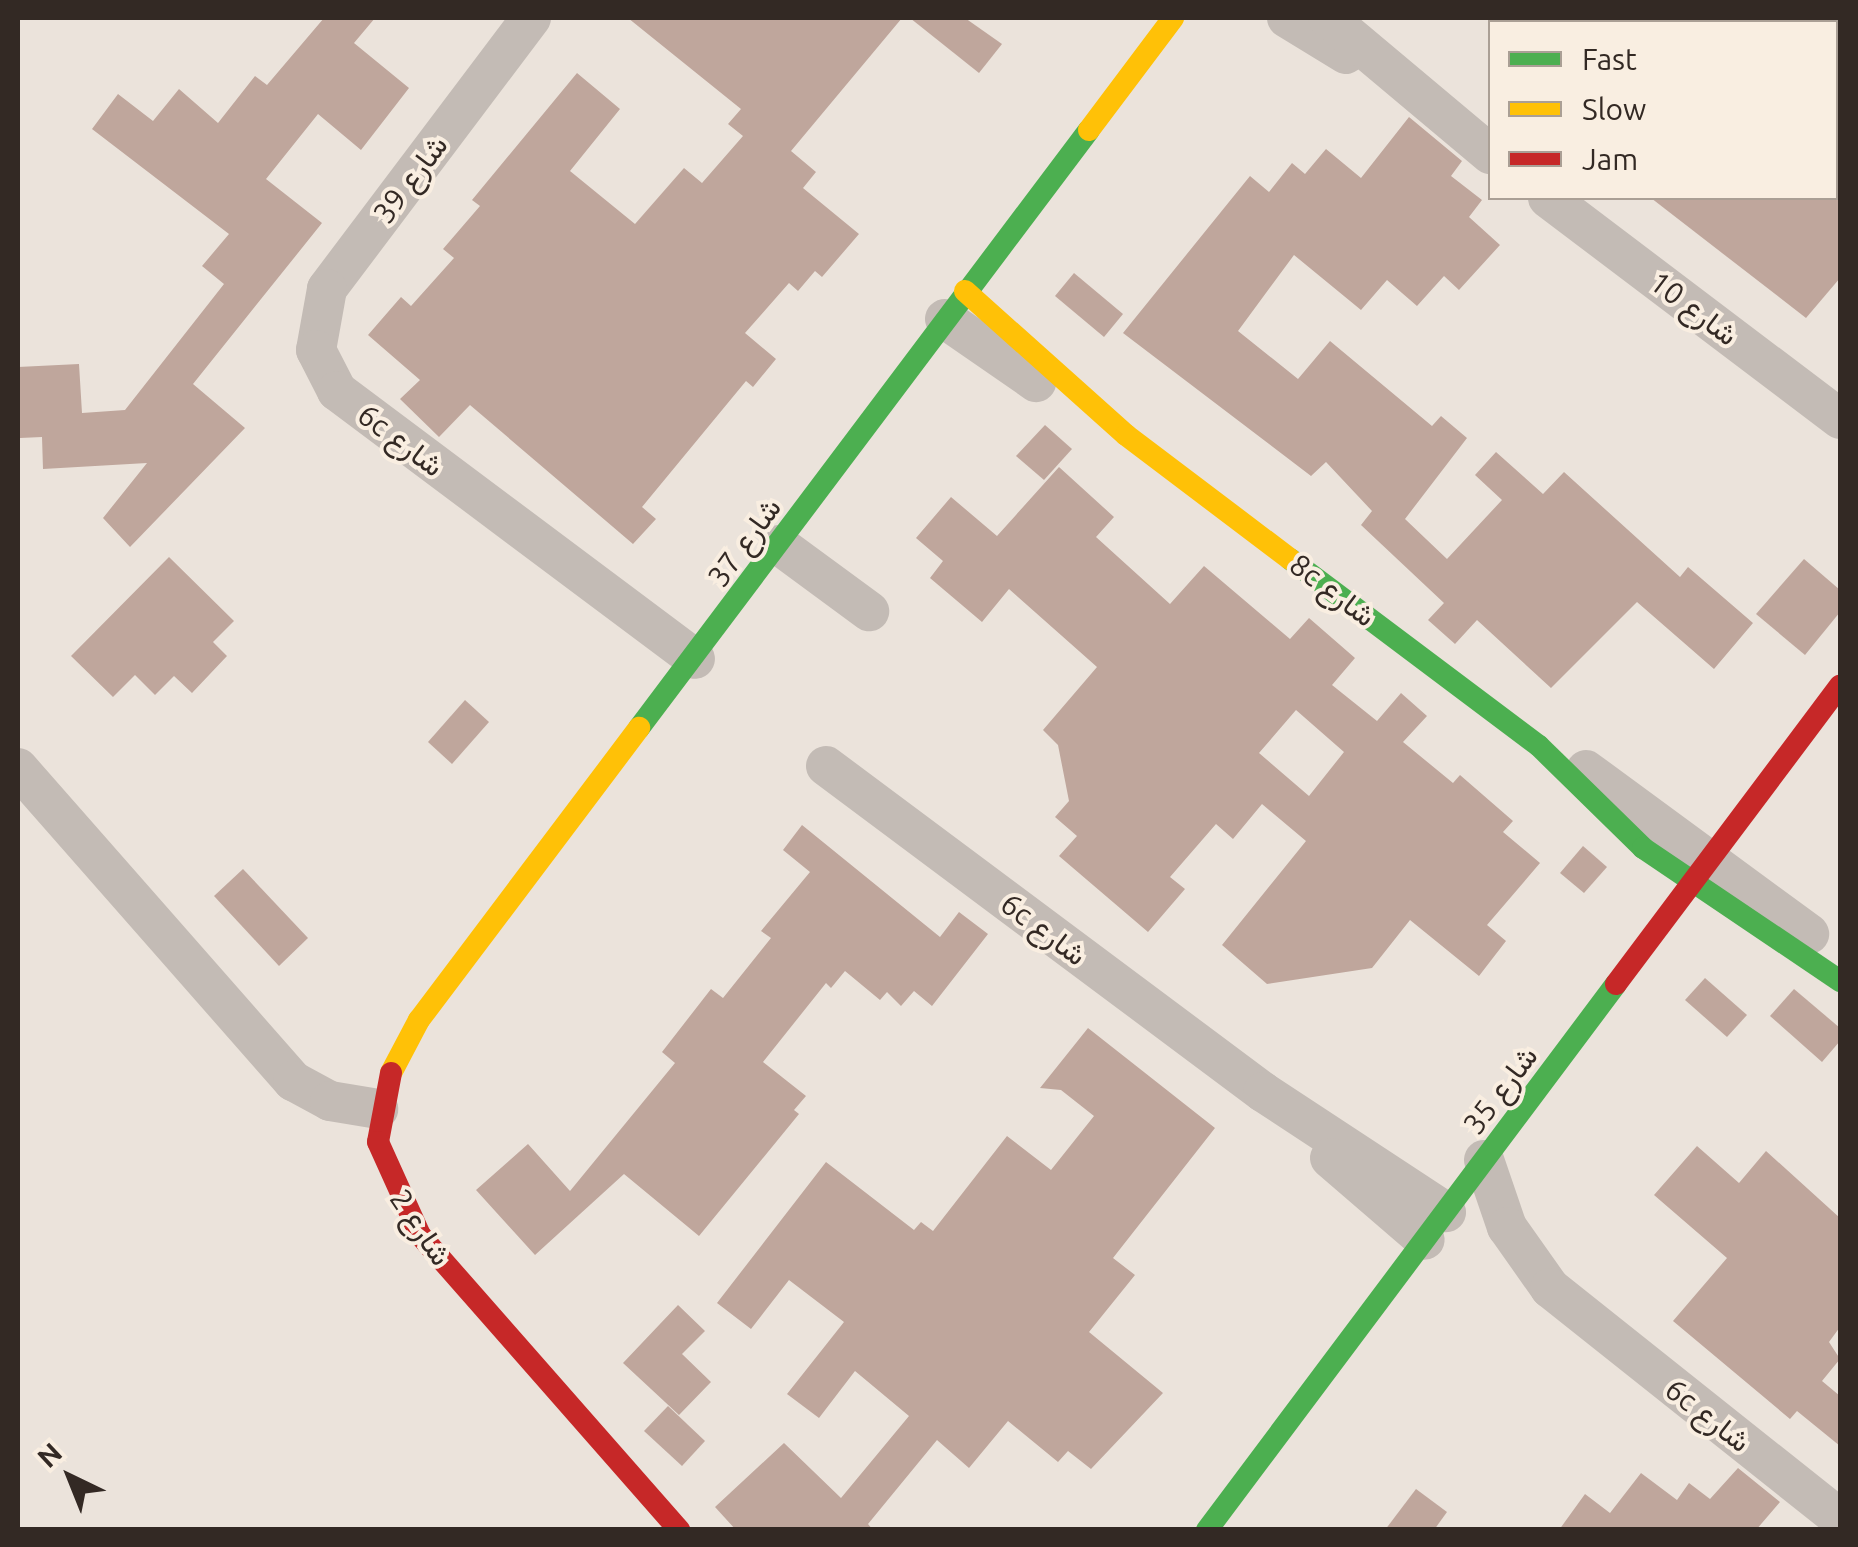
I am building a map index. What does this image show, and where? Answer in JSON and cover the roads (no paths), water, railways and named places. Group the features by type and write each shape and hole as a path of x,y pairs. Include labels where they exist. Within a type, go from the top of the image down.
{"street":[{"name":"شارع 39","path":"316,350 327,289 531,18"},
{"name":"شارع 37","path":"378,1109 419,1020 1173,18"},
{"path":"1287,18 1397,83"},
{"path":"1328,18 1397,83 1488,152"},
{"name":"شارع 10","path":"1551,200 1840,420"},
{"name":"8c شارع","path":"955,305 1539,746 1840,981"},
{"name":"6c شارع","path":"316,350 336,391 695,658"},
{"path":"779,545 869,611"},
{"name":"شارع 35","path":"1207,1530 1840,686"},
{"name":"6c شارع","path":"826,766 1436,1226"},
{"path":"18,768 293,1081 330,1102 378,1109"},
{"name":"8c شارع","path":"1702,871 1840,964"},
{"name":"شارع 2","path":"378,1109 387,1175 420,1235 679,1530"},
{"name":"6c شارع","path":"1484,1160 1508,1228 1550,1288 1840,1518"}]}
